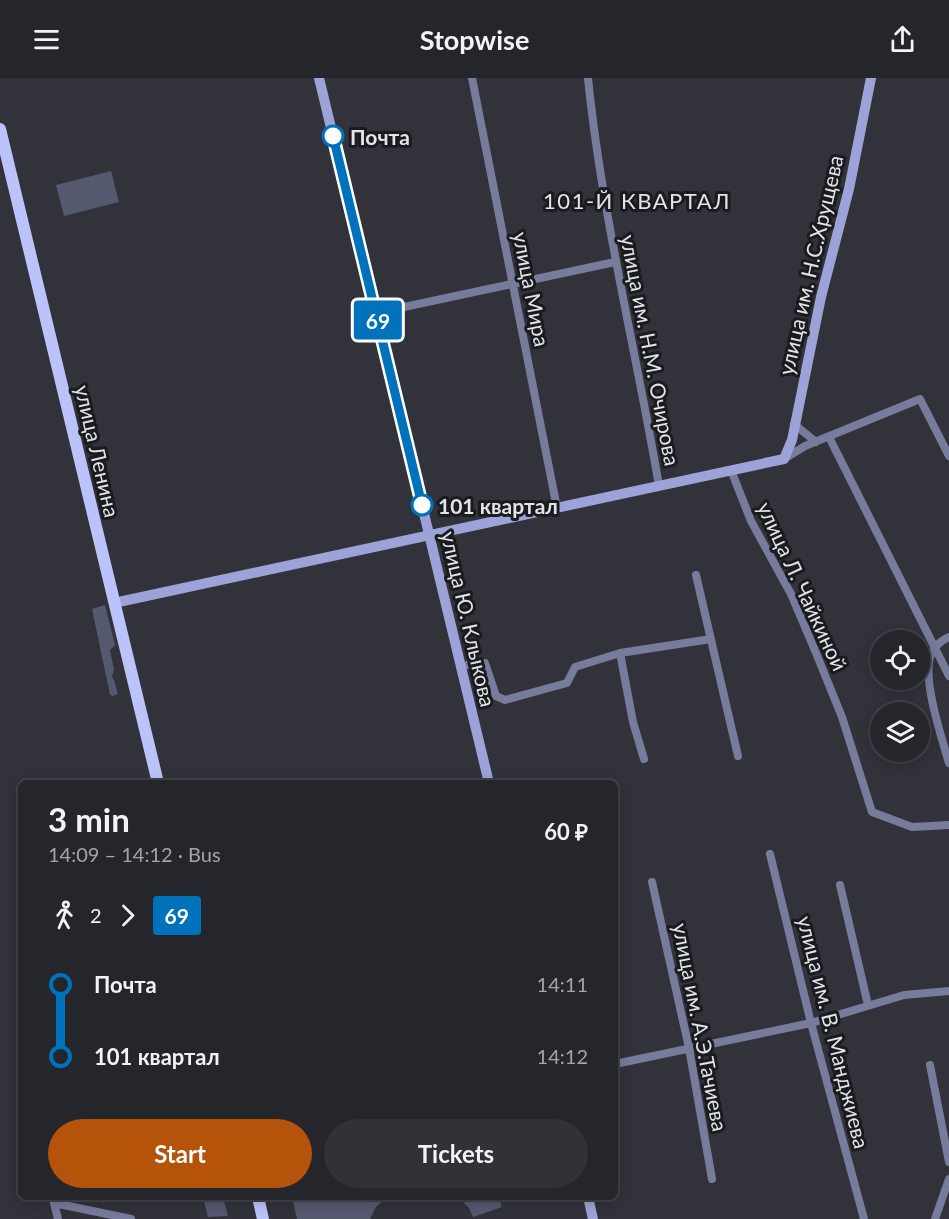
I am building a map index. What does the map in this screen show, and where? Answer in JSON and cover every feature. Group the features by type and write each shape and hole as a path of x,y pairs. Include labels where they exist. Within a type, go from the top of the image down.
{"main road":[{"name":"улица Ю. Клыкова","path":"319,78 488,780"},
{"name":"улица им. Н.С.Хрущева","path":"784,459 792,440 821,297 849,189 871,78"},
{"name":"улица Ленина","path":"0,129 157,780"},
{"path":"114,603 784,459"},
{"path":"259,1200 263,1219"},
{"path":"589,1200 593,1219"}],"street":[{"name":"улица Мира","path":"472,78 557,508"},
{"name":"улица им. Н.М. Очирова","path":"588,78 615,262 659,486"},
{"path":"376,313 615,262"},
{"path":"784,459 805,446 920,399 949,456"},
{"path":"794,424 816,442"},
{"path":"829,437 949,676"},
{"name":"улица Л. Чайкиной","path":"731,471 751,521 791,594 820,661 842,717 872,812 912,827 949,825"},
{"path":"696,575 738,756"},
{"path":"949,637 941,641 932,653 929,674 931,698 949,763"},
{"path":"460,666 485,663 496,696 505,700 567,683 575,667 620,653 711,639"},
{"path":"620,653 633,722 644,759"},
{"name":"улица им. В. Манджиева","path":"770,854 811,1023 864,1219"},
{"name":"улица им. А.Э.Тачиева","path":"652,882 689,1048 712,1179"},
{"path":"840,885 868,1005"},
{"path":"618,1064 811,1023 904,994 949,991"},
{"path":"930,1065 949,1162"},
{"path":"935,1219 949,1179"},
{"path":"58,1219 54,1203 131,1219"}],"shaded area":[{"path":"111,171 119,202 64,216 56,185"},
{"path":"105,605 115,645 110,650 114,669 112,677 118,694 113,696 110,695 92,609"},
{"path":"204,1200 224,1200 228,1216 208,1217"},
{"path":"293,1200 384,1200 376,1207 370,1219 297,1219"},
{"path":"461,1200 499,1200 502,1207 473,1217 469,1208"}],"bus line":[{"name":"69","path":"333,136 422,505"}],"place":[{"name":"Почта","path":"333,136"},
{"name":"101 квартал","path":"422,505"}],"district":[{"name":"101-Й КВАРТАЛ","path":"637,200"}]}
